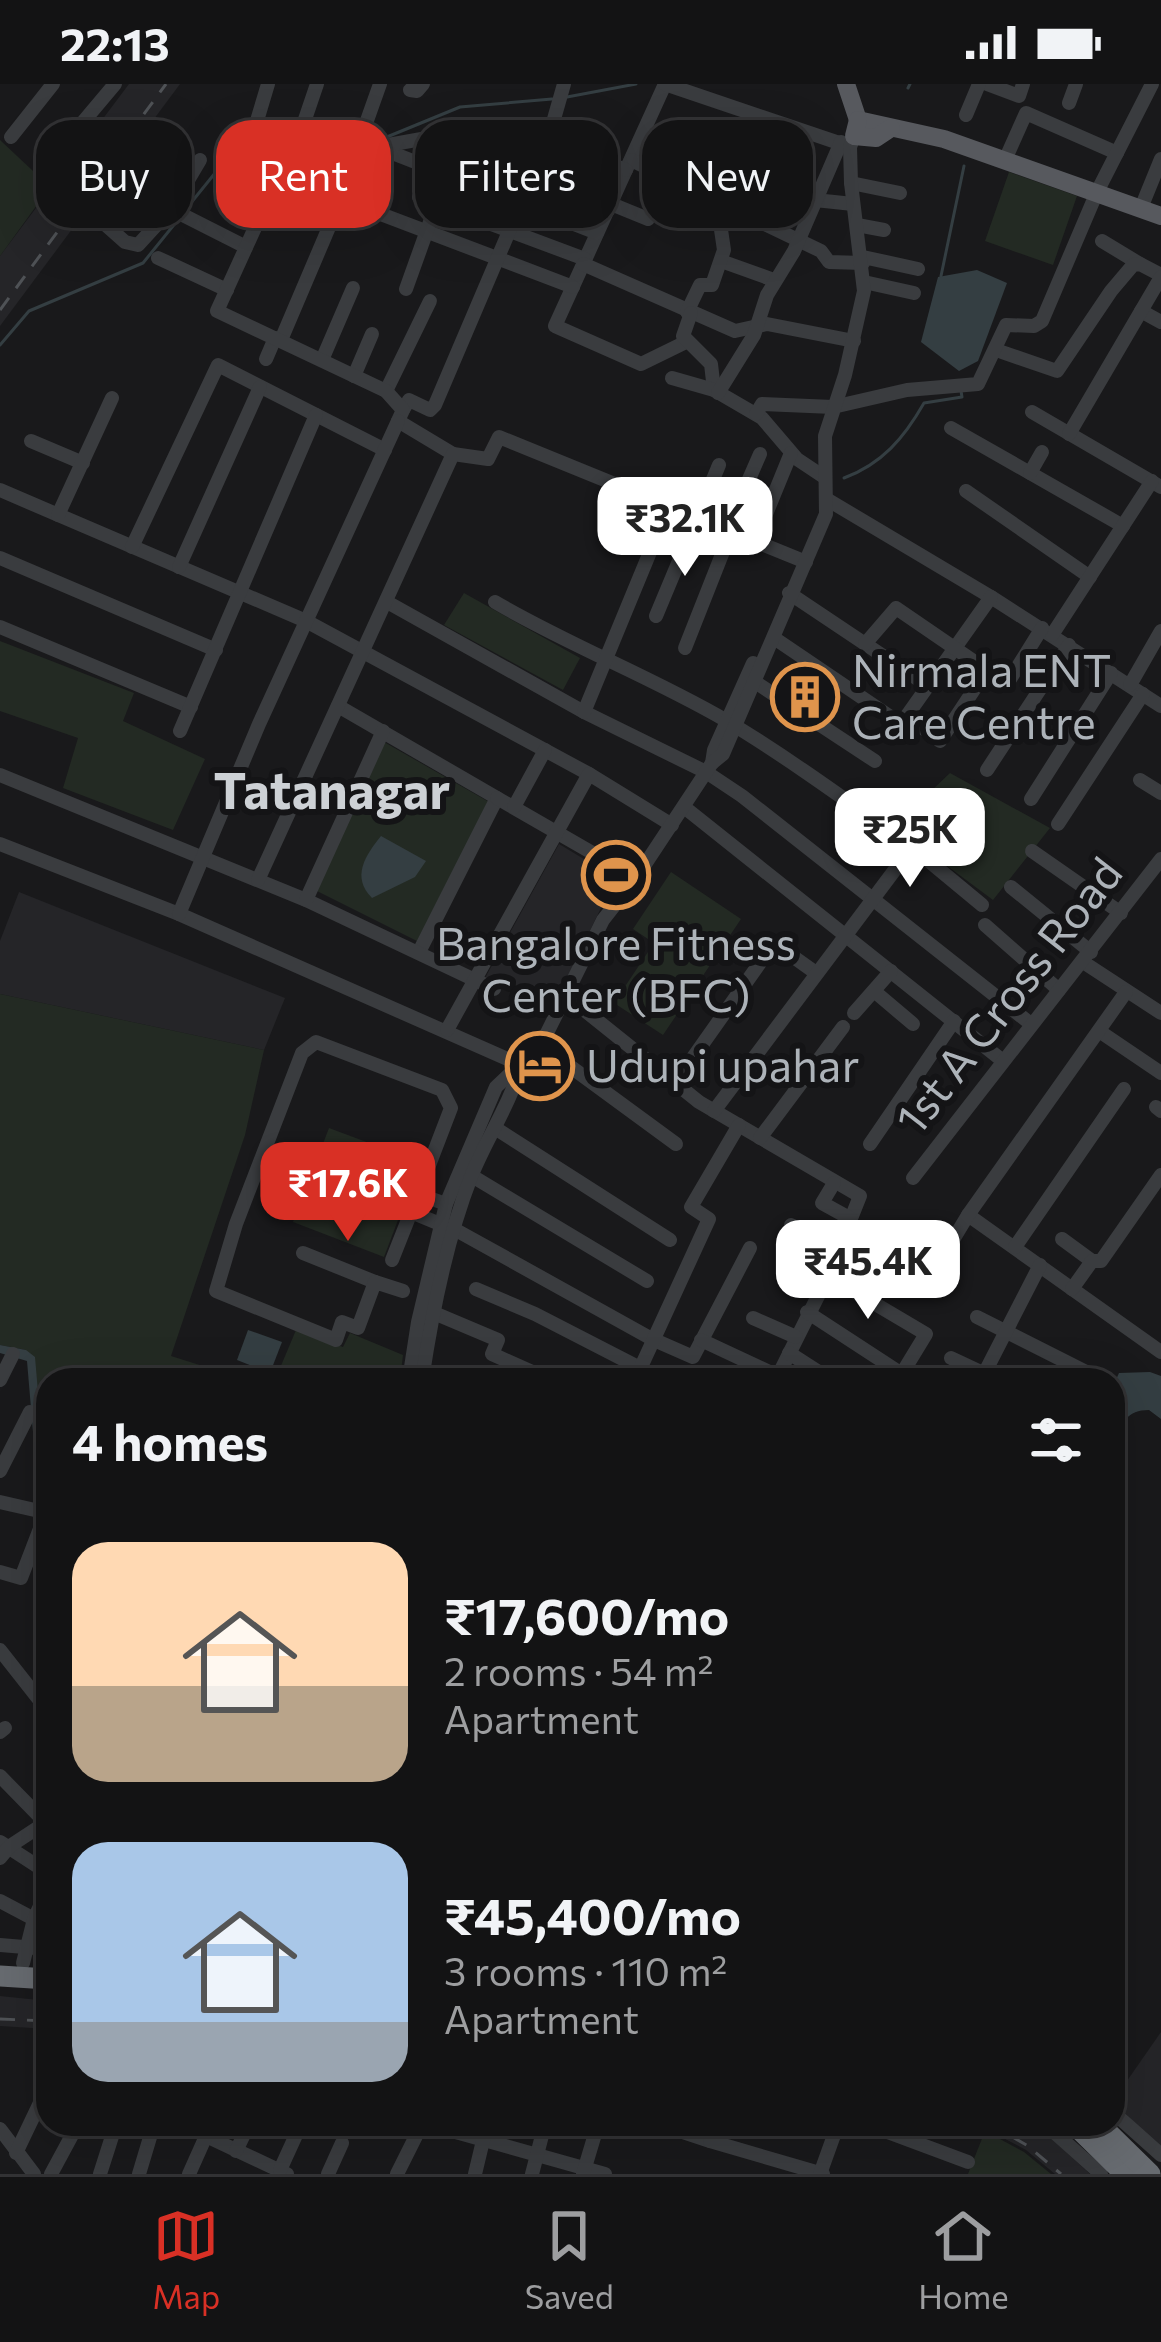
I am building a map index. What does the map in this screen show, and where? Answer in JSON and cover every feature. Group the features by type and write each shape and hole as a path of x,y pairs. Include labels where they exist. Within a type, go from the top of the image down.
{"highway":[{"path":"0,1976 36,1978"},
{"path":"1086,2136 1125,2174"},
{"path":"1111,2136 1150,2174"}],"main road":[{"path":"846,84 851,136 876,138 891,128 920,132 1161,216"}],"street":[{"path":"11,137 53,84"},
{"path":"85,120 115,84"},
{"path":"257,120 268,84"},
{"path":"305,120 317,84"},
{"path":"367,120 380,84"},
{"path":"618,187 665,84 851,136"},
{"path":"966,115 983,84 1018,95 1023,84"},
{"path":"1069,103 1076,84"},
{"path":"756,413 762,404 833,406 907,389 978,383 1006,325 1034,326 1042,320 1097,192 1152,84"},
{"path":"1004,160 1026,112 1117,153"},
{"path":"423,1368 447,1226 446,1204 496,1087 541,1045 603,920 723,754 828,502 825,436 854,340 865,282 851,184 851,136"},
{"path":"716,392 742,359 774,280 851,136"},
{"path":"1141,208 1161,159"},
{"path":"192,179 200,160"},
{"path":"618,162 642,171"},
{"path":"851,184 900,193"},
{"path":"813,198 853,204"},
{"path":"391,219 573,287"},
{"path":"192,220 246,247"},
{"path":"857,225 884,230"},
{"path":"109,228 125,242 138,245 159,228"},
{"path":"255,228 217,311 386,391 401,416 453,454 488,459 499,437 802,560"},
{"path":"266,359 328,228"},
{"path":"406,289 427,228"},
{"path":"499,228 741,332 758,325 854,340"},
{"path":"179,914 401,416 413,400 432,410 512,228"},
{"path":"584,228 597,233"},
{"path":"599,228 555,326 641,364 686,342"},
{"path":"716,392 711,364 686,342 683,333 700,285 712,285 722,261 721,228"},
{"path":"773,228 821,251 829,262 863,260 918,269"},
{"path":"1069,434 1161,276 1102,241"},
{"path":"158,258 226,290"},
{"path":"722,261 774,280"},
{"path":"996,350 1058,371 1119,280 1140,264"},
{"path":"865,282 914,293"},
{"path":"322,360 352,288"},
{"path":"386,391 430,301"},
{"path":"1141,311 1161,322"},
{"path":"354,376 372,334"},
{"path":"132,547 218,365 385,450"},
{"path":"672,378 716,392 756,413 791,454 824,477"},
{"path":"179,567 260,387"},
{"path":"58,515 112,398"},
{"path":"865,644 896,608 1007,683 1090,578 1156,484 1032,412"},
{"path":"180,731 316,415"},
{"path":"952,428 1123,526"},
{"path":"31,441 83,463"},
{"path":"1030,473 1042,452"},
{"path":"258,880 453,454"},
{"path":"685,647 760,454"},
{"path":"764,519 791,454"},
{"path":"656,616 718,465"},
{"path":"0,490 306,621 589,774 672,825"},
{"path":"966,491 1090,578"},
{"path":"828,502 991,597 1161,706"},
{"path":"584,712 669,506"},
{"path":"0,558 216,650"},
{"path":"732,725 774,638 788,593"},
{"path":"788,593 928,686"},
{"path":"774,638 901,724 991,597"},
{"path":"387,602 584,712 709,768 1031,1024"},
{"path":"494,602 732,725 912,847 982,905"},
{"path":"0,627 191,707"},
{"path":"1058,824 1137,690 1161,631"},
{"path":"987,770 1069,646"},
{"path":"924,729 940,741 987,670"},
{"path":"1031,800 1112,674"},
{"path":"755,682 875,761"},
{"path":"338,706 636,878"},
{"path":"306,900 383,731"},
{"path":"514,807 545,750"},
{"path":"447,1030 589,774"},
{"path":"0,775 306,900 494,989"},
{"path":"1140,781 1161,793"},
{"path":"419,952 497,798"},
{"path":"684,807 1003,1061"},
{"path":"0,844 179,914 521,1065"},
{"path":"714,1111 912,847"},
{"path":"1033,851 1121,914"},
{"name":"1st A Cross Road","path":"913,1178 1160,863"},
{"path":"1010,887 1126,992 1161,1013"},
{"path":"985,925 1059,990"},
{"path":"675,1083 775,943 816,973"},
{"path":"854,1013 891,971"},
{"path":"874,991 914,1024"},
{"path":"942,1258 1126,992"},
{"path":"568,997 714,1111 860,1196 828,1276 782,1368"},
{"path":"870,1144 954,1021"},
{"path":"760,1138 843,1027"},
{"path":"1100,1031 1161,1073"},
{"path":"375,1282 358,1328 342,1322 336,1340 216,1291 236,1224 302,1053 316,1042 442,1090 451,1108 392,1260"},
{"path":"541,1045 676,1144"},
{"path":"447,1226 513,1093 521,1065"},
{"path":"1015,1247 1124,1089"},
{"path":"640,1368 710,1219 691,1207 739,1125"},
{"path":"495,1128 670,1240"},
{"path":"1062,1239 1092,1261 1101,1261 1161,1175"},
{"path":"472,1176 646,1281"},
{"path":"834,1183 822,1203 851,1219"},
{"path":"418,1194 446,1204"},
{"path":"412,1212 447,1226 693,1357 750,1248"},
{"path":"968,1215 1161,1352"},
{"path":"791,1225 839,1247"},
{"path":"865,1298 892,1241"},
{"path":"303,1252 403,1291"},
{"path":"1072,1288 1092,1261"},
{"path":"991,1368 1004,1332 1040,1265"},
{"path":"828,1276 926,1334 905,1368"},
{"path":"476,1289 535,1314 628,1368"},
{"path":"807,1312 887,1368"},
{"path":"977,1317 1078,1368"},
{"path":"753,1318 796,1337"},
{"path":"413,1368 428,1320"},
{"path":"428,1320 498,1340 492,1354 523,1368"},
{"path":"701,1340 757,1368"},
{"path":"789,1353 813,1368"},
{"path":"0,1380 13,1354"},
{"path":"951,1358 970,1368"},
{"path":"0,1471 30,1412"},
{"path":"1,1505 22,1499 36,1507"},
{"path":"0,1572 21,1578 36,1540"},
{"path":"0,1649 36,1696"},
{"path":"0,1776 36,1811"},
{"path":"3,1850 36,1829"},
{"path":"3,1850 36,1867"},
{"path":"0,1901 34,1919"},
{"path":"0,1945 16,1957 36,1915"},
{"path":"16,2152 36,2111"},
{"path":"1125,2123 1161,2155"},
{"path":"0,2129 34,2174"},
{"path":"51,2174 72,2136"},
{"path":"100,2174 112,2136"},
{"path":"139,2174 150,2136"},
{"path":"189,2174 206,2136 284,2172 297,2136"},
{"path":"236,2151 243,2136"},
{"path":"397,2174 418,2136"},
{"path":"475,2174 485,2136"},
{"path":"497,2136 584,2171 605,2174"},
{"path":"532,2174 541,2136"},
{"path":"584,2171 594,2136"},
{"path":"697,2136 821,2174 834,2136"},
{"path":"710,2140 712,2136"},
{"path":"898,2136 968,2162"},
{"path":"1058,2136 1101,2174"},
{"path":"328,2174 342,2144"}],"shaded area":[{"path":"129,84 180,84 153,120 102,120"},
{"path":"0,140 36,174 36,206 0,256"},
{"path":"1009,172 1077,196 1053,265 985,241"},
{"path":"36,208 36,228 73,228 0,326 0,256"},
{"path":"977,270 1007,283 978,361 959,371 921,342 938,277"},
{"path":"464,593 580,658 563,690 444,625"},
{"path":"0,641 134,693 123,721 205,759 173,830 63,788 78,738 0,711"},
{"path":"384,742 489,802 417,941 315,890"},
{"path":"950,773 1050,828 993,900 911,839 921,826 907,814"},
{"path":"381,836 426,861 415,877 372,898 361,874"},
{"path":"559,844 622,882 601,908 552,1008 485,978"},
{"path":"671,872 741,919 663,1035 614,1003 654,943 633,929"},
{"path":"19,892 285,998 264,1050 0,994 0,941"},
{"path":"0,994 264,1050 245,1135 171,1356 209,1368 36,1368 36,1413 26,1350 0,1345"},
{"path":"329,1128 420,1162 384,1257 293,1222"},
{"path":"248,1330 282,1342 272,1368 237,1360"},
{"path":"296,1330 343,1347 350,1333 403,1355 401,1368 280,1368"},
{"path":"0,1345 26,1350 35,1357 36,1467 27,1361 0,1353"},
{"path":"1125,1373 1161,1376 1161,1419 1149,1410 1135,1412 1125,1421"},
{"path":"0,1996 36,2000 36,2028 0,2026"},
{"path":"1161,2032 1161,2149 1125,2113 1125,2084"},
{"path":"983,2136 994,2136 1051,2174 968,2174"},
{"path":"1000,2136 1049,2136 1090,2174 1055,2174"}],"waterway":[{"path":"567,97 636,84"},
{"path":"908,88 910,84"},
{"path":"391,135 460,107 552,99"},
{"path":"941,276 964,166"},
{"path":"192,202 216,172"},
{"path":"0,345 29,311 143,263 171,228"},
{"path":"844,478 891,448 924,403 962,397 961,391"}],"railway":[{"path":"0,310 166,84"},
{"path":"0,2019 36,2020"},
{"path":"1011,2136 1061,2174"}],"place":[{"name":"Nirmala ENT Care Centre","path":"805,697"},
{"name":"Bangalore Fitness Center (BFC)","path":"616,875"},
{"name":"Udupi upahar","path":"540,1066"}],"district":[{"name":"Tatanagar","path":"332,791"}]}
